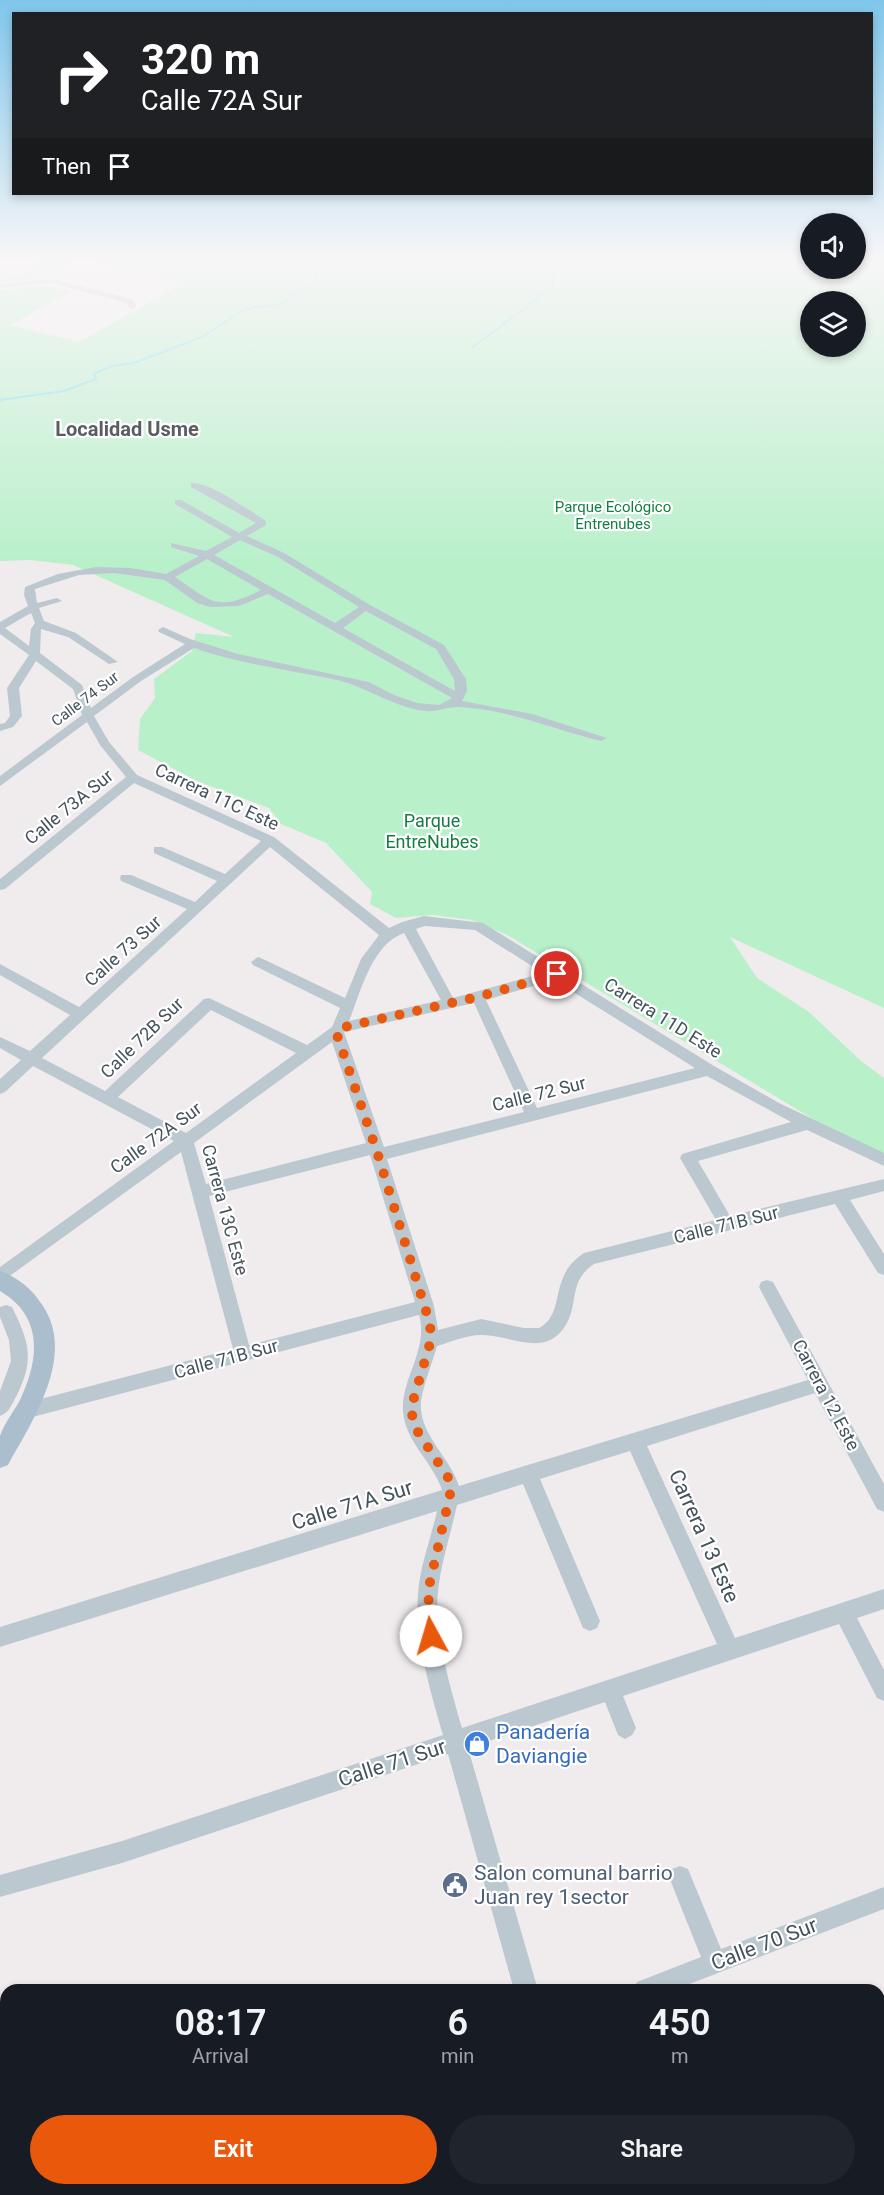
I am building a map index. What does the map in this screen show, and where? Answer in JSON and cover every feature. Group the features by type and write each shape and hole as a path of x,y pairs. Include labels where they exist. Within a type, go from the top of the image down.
{"main road":[{"path":"0,1278 26,1298 38,1314 43,1330 44,1351 41,1373 26,1411 0,1458"}],"street":[{"path":"168,577 263,523 194,485"},
{"path":"163,630 190,646 206,647 256,663 319,672 368,685 386,696 414,705 434,709 455,700 461,691 460,679 440,647 366,607 281,555 222,529 178,502"},
{"path":"174,545 207,555 268,591 337,627 455,700 528,716 601,738"},
{"path":"0,728 9,725 16,716 13,688 34,656 36,629 39,623 28,595 30,587 60,574 118,570 168,577 200,602 212,605 232,605 268,591"},
{"path":"0,627 33,607 57,601"},
{"path":"337,627 366,607"},
{"path":"39,623 72,635 113,662"},
{"name":"Carrera 11C Este","path":"0,627 34,656 78,687 88,715 104,743 133,778 270,840 387,934"},
{"name":"Calle 74 Sur","path":"0,782 137,678 190,646"},
{"name":"Calle 73A Sur","path":"0,886 133,778"},
{"name":"Calle 73 Sur","path":"0,1088 270,840"},
{"path":"158,850 228,881"},
{"path":"126,878 197,909"},
{"name":"Carrera 11D Este","path":"387,934 407,925 424,921 478,926 709,1070 884,1160"},
{"path":"407,925 449,1003"},
{"path":"387,934 368,959 338,1030 426,1306 431,1340 411,1408 418,1434 449,1479 451,1498 428,1591 428,1618 441,1690 524,1984"},
{"path":"258,962 347,1005"},
{"path":"0,969 79,1014"},
{"name":"Calle 72A Sur","path":"0,1278 338,1030 478,997 557,974"},
{"path":"478,997 533,1115"},
{"name":"Calle 72B Sur","path":"107,1098 204,1006 211,1003 308,1052"},
{"name":"Carrera 13C Este","path":"0,1042 186,1140 243,1354"},
{"name":"Calle 72 Sur","path":"199,1192 533,1115 709,1070"},
{"path":"727,1225 688,1158 809,1123"},
{"name":"Calle 71B Sur","path":"431,1340 482,1327 525,1335 546,1333 555,1325 563,1311 571,1271 578,1264 590,1258 884,1185"},
{"path":"839,1196 884,1268"},
{"name":"Carrera 12 Este","path":"767,1287 884,1503"},
{"path":"0,1408 16,1379 21,1359 21,1341 3,1315 26,1298"},
{"name":"Calle 71B Sur","path":"26,1411 426,1306"},
{"name":"Calle 71A Sur","path":"0,1637 820,1384"},
{"name":"Carrera 13 Este","path":"635,1441 730,1651"},
{"path":"528,1474 590,1621"},
{"name":"Calle 71 Sur","path":"0,1886 122,1852 884,1599"},
{"path":"844,1613 884,1691"},
{"path":"611,1690 625,1728"},
{"path":"680,1877 715,1964"},
{"name":"Calle 70 Sur","path":"661,1984 884,1898"}],"green space":[{"name":"Parque Ecológico Entrenubes","path":"0,359 884,359 884,1008 730,937 757,978 809,1012 861,1061 884,1078 884,1155 813,1119 507,935 472,920 433,915 396,918 370,904 372,892 326,843 281,824 269,808 197,781 138,750 140,719 155,698 154,679 192,651 196,633 234,637 73,565 30,560 0,561"}],"waterway":[{"path":"0,400 64,391 96,379 94,374 112,366 143,359"}],"place":[{"name":"Panadería Daviangie","path":"477,1744"},
{"name":"Salon comunal barrio Juan rey 1sector","path":"455,1885"}],"district":[{"name":"Localidad Usme","path":"127,429"}],"route":[{"path":"431,1636 428,1591 436,1546 451,1498 451,1490 449,1479 414,1426 411,1408 431,1340 430,1324 378,1155 336,1032 340,1028 478,997 557,974"}],"park label":[{"name":"Parque EntreNubes","path":"432,831"}]}
